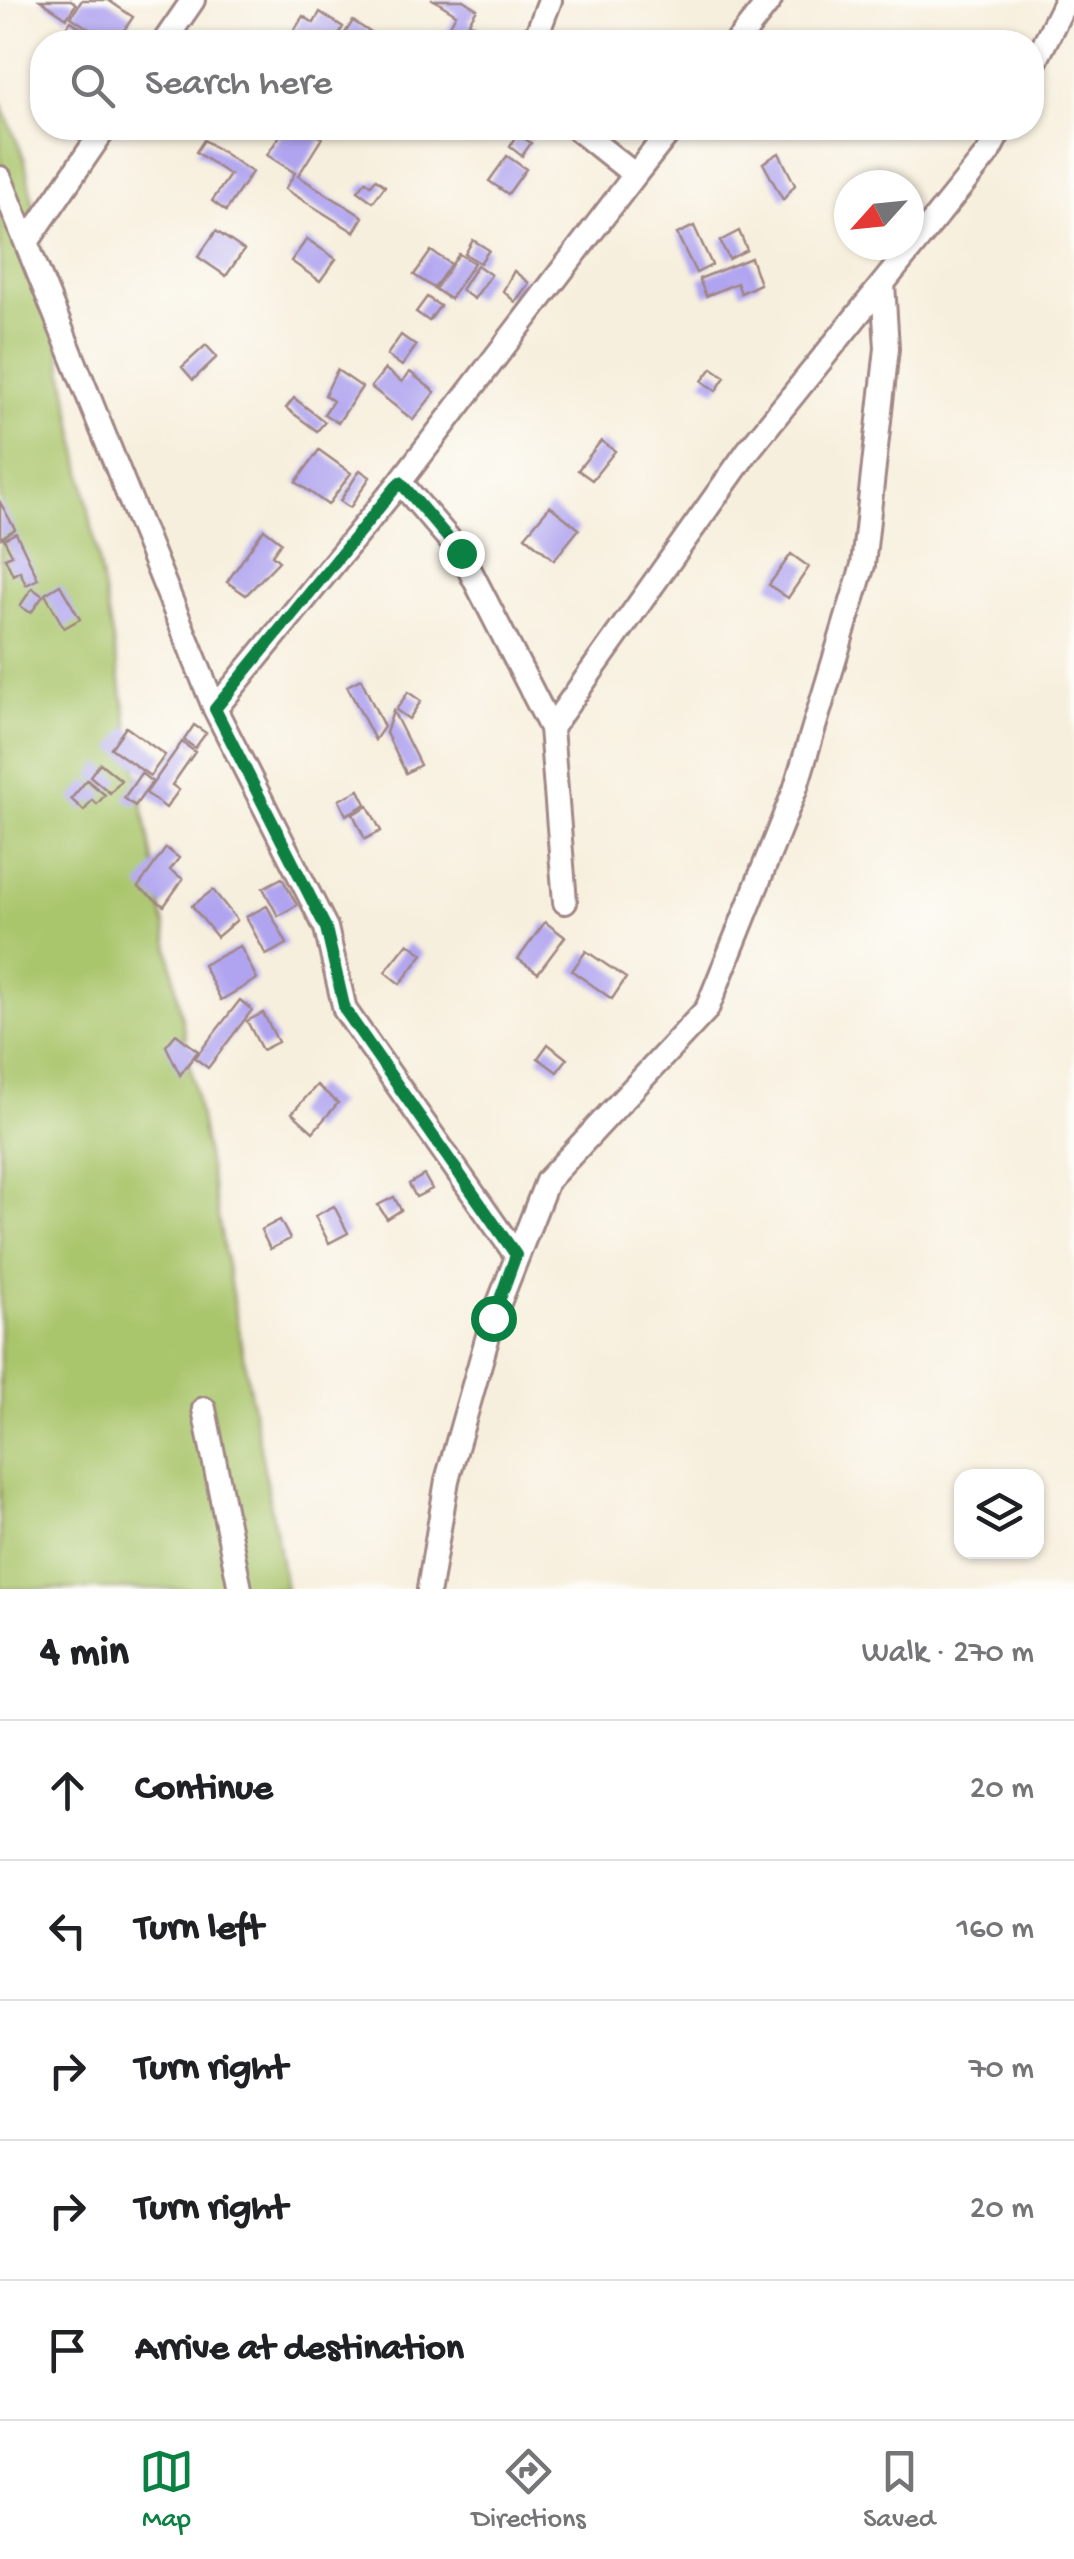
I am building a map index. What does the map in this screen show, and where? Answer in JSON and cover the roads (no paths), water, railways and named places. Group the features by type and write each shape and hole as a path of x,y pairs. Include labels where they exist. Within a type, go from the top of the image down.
{"street":[{"path":"172,30 193,0"},
{"path":"539,30 550,0"},
{"path":"747,30 770,0"},
{"path":"1044,44 1066,0"},
{"path":"27,242 97,140"},
{"path":"591,140 636,175"},
{"path":"215,709 400,482 663,140"},
{"path":"552,728 748,452 988,154 995,140"},
{"path":"0,178 215,709 326,928 345,1010 516,1255"},
{"path":"429,1589 447,1480 493,1318 547,1181 706,1009 795,790 864,564 887,348 883,284"},
{"path":"400,482 461,553 552,728 565,902"},
{"path":"204,1409 240,1589"}]}
